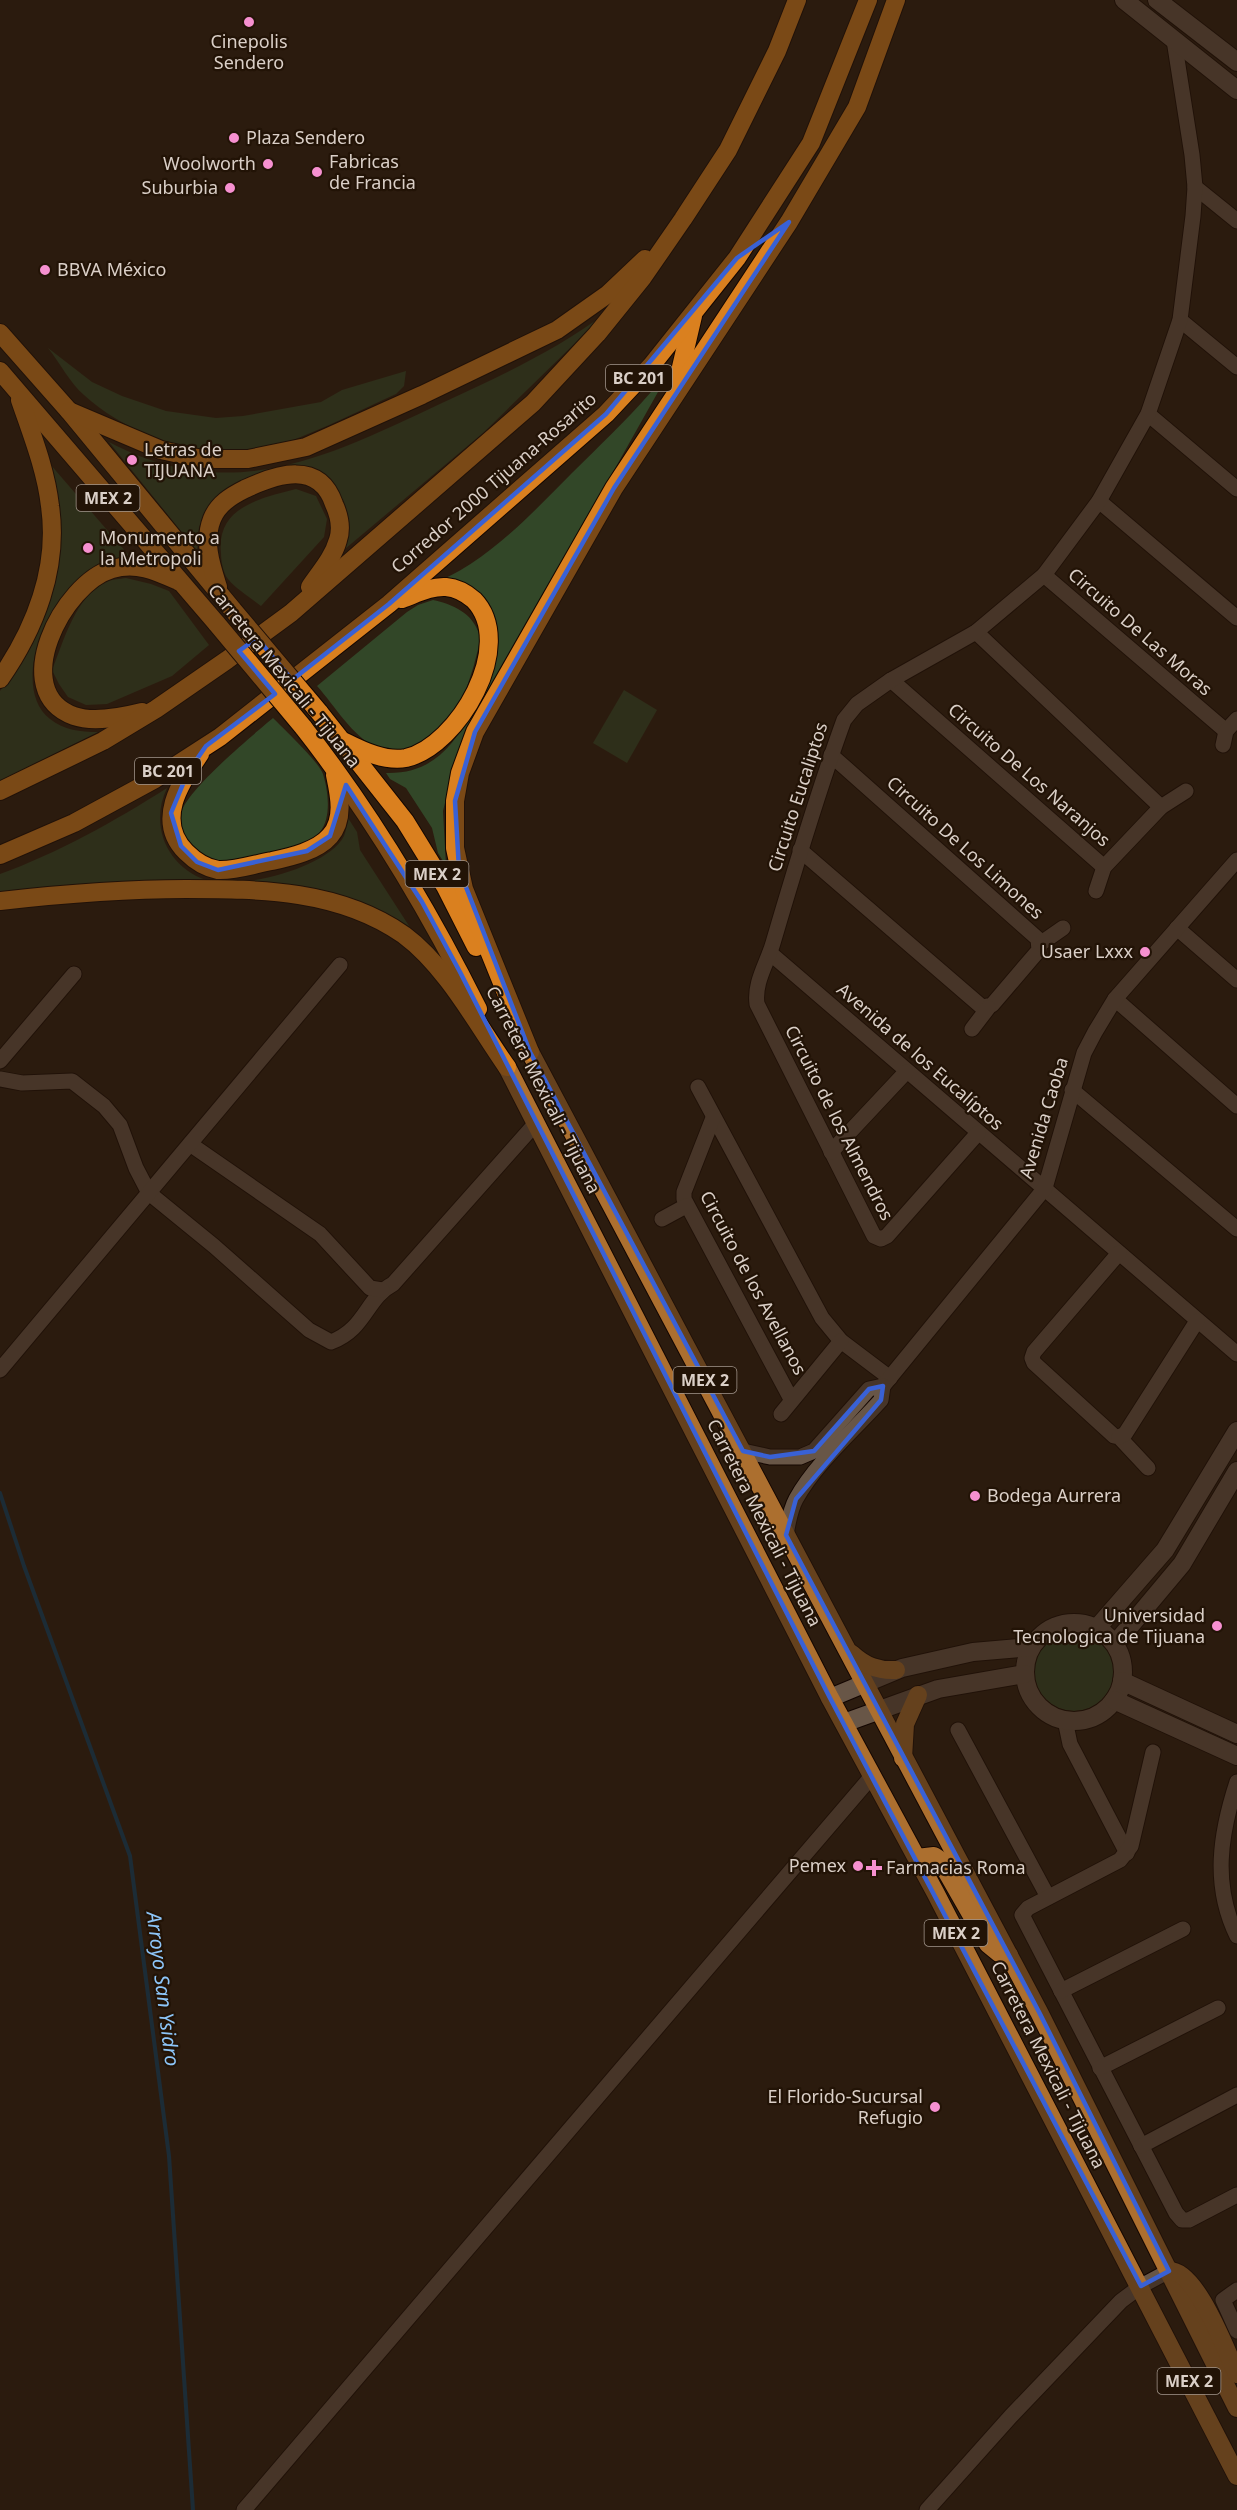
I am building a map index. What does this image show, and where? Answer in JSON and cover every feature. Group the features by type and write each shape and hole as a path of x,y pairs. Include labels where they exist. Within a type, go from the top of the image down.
{"highway":[{"name":"Corredor 2000 Tijuana-Rosarito","path":"0,791 103,741 156,709 291,613 533,403 597,334 637,286 684,219 728,150 777,51 797,0"},
{"name":"Corredor 2000 Tijuana-Rosarito","path":"0,855 74,824 155,779 207,746 389,604 606,414 651,366 737,258 811,143 868,0"},
{"path":"530,1052 464,889 459,869 454,826 455,801 460,773 475,732 491,702 614,488 789,222 857,107 896,0"},
{"path":"69,411 161,450 202,459 248,459 306,447 433,390 579,317 616,286 684,219"},
{"path":"737,258 789,222"},
{"path":"674,396 694,312"},
{"name":"Carretera Mexicali - Tijuana","path":"0,333 69,411 319,712 405,821 445,886 530,1052"},
{"name":"Carretera Mexicali - Tijuana","path":"0,371 217,624 334,767 383,838 422,902 507,1067"},
{"path":"0,679 27,636 36,613 50,559 52,530 45,479 16,390"},
{"path":"228,604 211,566 208,547 208,532 216,510 232,496 255,484 274,477 300,474 311,476 331,495 340,524 339,537 329,560 291,613"},
{"path":"156,709 99,718 76,717 65,712 49,697 44,678 44,657 51,636 67,604 78,591 101,573 120,568 140,567 154,570 178,581"},
{"path":"343,741 376,755 392,758 404,758 430,748 454,727 464,711 487,659 488,627 484,614 468,594 452,588 434,588 389,604"},
{"path":"207,746 178,788 171,813 175,835 181,846 197,861 218,870 298,854 320,844 330,836 340,811 334,767"},
{"path":"0,902 85,892 234,889 309,896 334,902 360,911 383,923 422,951 443,974 507,1067"}],"main road":[{"name":"Carretera Mexicali - Tijuana","path":"530,1052 1009,1955 1237,2408"},
{"name":"Carretera Mexicali - Tijuana","path":"507,1067 830,1698 917,1858 1141,2286 1237,2476"},
{"path":"846,1648 866,1666 896,1671"},
{"path":"903,1759 905,1724 918,1695"},
{"path":"917,1858 934,1856 940,1860 988,1944 999,1953 1009,1955"},
{"path":"1169,2271 1176,2271 1184,2276 1200,2296 1237,2374"}],"street":[{"path":"1124,0 1237,90"},
{"path":"1157,0 1237,62"},
{"name":"Circuito Eucaliptos","path":"770,953 800,850 844,720 857,704 891,680 976,632 1044,575 1098,501 1148,414 1180,320 1193,216 1195,187 1174,40"},
{"path":"1195,187 1237,221"},
{"path":"1180,320 1237,367"},
{"path":"1148,414 1237,489"},
{"path":"1098,501 1237,618"},
{"name":"Circuito De Las Moras","path":"1044,575 1225,738 1237,719"},
{"path":"976,632 1161,807"},
{"name":"Circuito De Los Naranjos","path":"891,680 1104,867 1161,807 1186,792"},
{"name":"Circuito De Los Limones","path":"831,755 1038,939 1039,950 972,1029"},
{"path":"800,850 982,1007 988,1008"},
{"name":"Avenida Caoba","path":"886,1382 1045,1188 1084,1053 1115,999 1237,860"},
{"path":"1096,891 1104,867"},
{"path":"1040,944 1063,928"},
{"path":"1177,928 1237,980"},
{"name":"Avenida de los Eucalíptos","path":"770,953 1237,1354"},
{"name":"Circuito de los Almendros","path":"770,953 755,991 757,1004 874,1236 881,1239 887,1236 978,1133"},
{"path":"0,1370 340,965"},
{"path":"0,1061 74,974"},
{"path":"1115,999 1237,1106"},
{"path":"831,1152 906,1072"},
{"path":"0,1080 22,1083 72,1081 104,1106 120,1125 136,1168 149,1193 214,1246 309,1330 331,1342 346,1337 365,1316 382,1290 393,1284 536,1123"},
{"path":"698,1087 822,1318 841,1341 886,1382"},
{"path":"1072,1090 1237,1229"},
{"name":"Circuito de los Avellanos","path":"713,1118 684,1192 686,1206 791,1399"},
{"path":"190,1144 320,1234 370,1288 382,1290"},
{"path":"662,1220 686,1206"},
{"path":"1119,1253 1034,1352 1032,1358 1034,1363 1114,1436 1119,1437 1148,1468"},
{"path":"1119,1437 1125,1434 1197,1322"},
{"name":"Circuito de los Avellanos","path":"781,1414 841,1341"},
{"path":"743,1451 770,1457 800,1457 814,1451 869,1389 886,1382"},
{"path":"786,1535 796,1499 820,1467 881,1400 886,1382"},
{"path":"1097,1628 1165,1550 1237,1431"},
{"path":"1114,1644 1182,1564 1237,1471"},
{"path":"1083,1623 1097,1628 1114,1644 1122,1662 1122,1681 1114,1700 1105,1710 1092,1718 1079,1721 1065,1720 1041,1709 1032,1699 1024,1674 1025,1660 1030,1647 1040,1635 1060,1624 1083,1623"},
{"path":"830,1698 896,1671 973,1652 1030,1647"},
{"path":"844,1723 918,1695 981,1680 1024,1674"},
{"path":"1122,1681 1237,1734"},
{"path":"1114,1700 1237,1756"},
{"path":"1065,1720 1070,1744 1127,1853"},
{"path":"958,1730 1048,1897"},
{"path":"1153,1752 1131,1846 1127,1853 1120,1860 1028,1908 1022,1915 1176,2213 1182,2220 1189,2220 1237,2195"},
{"path":"244,2510 872,1776"},
{"path":"1237,1782 1224,1821 1220,1873 1232,1925 1237,1936"},
{"path":"1061,1991 1183,1929"},
{"path":"1100,2068 1218,2008"},
{"path":"1141,2146 1237,2095"},
{"path":"927,2510 1019,2408 1121,2301 1141,2286 1169,2271"},
{"path":"1237,2290 1223,2300 1237,2331"}],"highlighted area":[{"path":"789,222 614,488 475,732 455,801 459,869 530,1052 743,1451 770,1457 814,1451 869,1389 883,1386 881,1400 796,1499 786,1535 1039,2012 1169,2271 1141,2286 830,1698 460,972 422,902 346,785 330,836 307,851 218,870 197,862 181,846 171,813 188,772 206,746 275,694 239,651 257,638 292,680 389,604 606,414 737,258"}],"green space":[{"path":"606,313 483,433 345,549 348,531 347,518 299,470 206,514 199,527 197,551 109,442 154,461 197,471 239,472 279,467 360,441 464,393 547,351"},
{"path":"48,348 92,382 122,396 166,411 216,418 243,416 321,402 342,390 406,371 404,386 396,394 302,437 262,449 208,450 180,445 128,426 84,395"},
{"path":"651,392 658,392 470,726 456,758 443,811 446,866 438,853 432,828 406,788 390,779 386,773 415,769 427,764 447,748 463,727 487,684 489,612 427,586 468,566 505,538 612,434"},
{"path":"50,464 133,560 108,562 85,575 65,595 48,621 37,649 33,676 37,701 50,719 72,730 98,732 0,781 0,691 14,671 42,613"},
{"path":"296,489 316,496 327,519 324,537 261,606 226,576 221,560 221,537 233,515 244,507 269,496"},
{"path":"126,578 169,591 209,645 172,676 107,704 86,705 68,697 52,670 72,620 87,598 107,582"},
{"path":"433,600 447,604 467,615 479,634 478,650 466,689 458,706 448,719 420,742 399,751 377,748 352,728 317,686 407,612"},
{"path":"624,690 657,710 627,763 593,743"},
{"path":"273,718 308,754 323,774 328,803 324,826 312,839 301,845 258,858 220,861 193,854 181,824 181,814 185,804 206,778"},
{"path":"167,788 160,816 165,843 172,855 192,874 220,883 260,879 281,874 320,858 335,848 344,836 348,818 357,832 360,850 422,946 369,910 169,884 78,884 0,893 0,874 86,836"},
{"path":"1074,1631 1089,1634 1102,1643 1111,1656 1114,1671 1111,1686 1102,1699 1089,1708 1074,1711 1059,1708 1046,1699 1037,1686 1034,1671 1037,1656 1046,1643 1059,1634"}],"waterway":[{"name":"Arroyo San Ysidro","path":"0,1493 24,1566 130,1856 169,2156 193,2510"}],"place":[{"name":"Cinepolis Sendero","path":"249,22"},
{"name":"Plaza Sendero","path":"234,138"},
{"name":"Woolworth","path":"268,164"},
{"name":"Fabricas de Francia","path":"317,172"},
{"name":"Suburbia","path":"230,188"},
{"name":"BBVA México","path":"45,270"},
{"name":"Letras de TIJUANA","path":"132,460"},
{"name":"Monumento a la Metropoli","path":"88,548"},
{"name":"Usaer Lxxx","path":"1145,952"},
{"name":"Bodega Aurrera","path":"975,1496"},
{"name":"Universidad Tecnologica de Tijuana","path":"1217,1626"},
{"name":"Pemex","path":"858,1866"},
{"name":"Farmacias Roma","path":"874,1868"},
{"name":"El Florido-Sucursal Refugio","path":"935,2107"}]}
